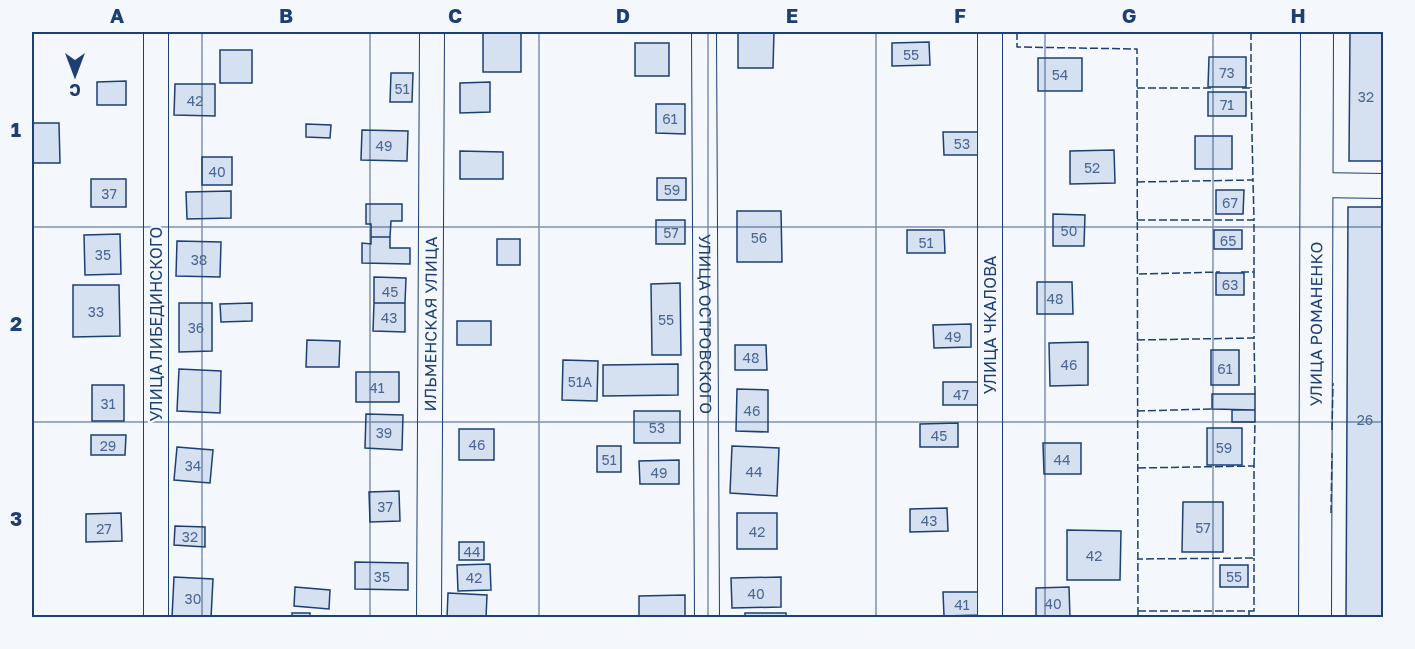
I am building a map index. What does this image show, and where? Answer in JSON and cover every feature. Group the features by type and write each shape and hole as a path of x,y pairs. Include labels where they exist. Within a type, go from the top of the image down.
{"main road":[{"name":"УЛИЦА РОМАНЕНКО","path":"1315,618 1317,32"}],"street":[{"name":"УЛИЦА ЛИБЕДИНСКОГО","path":"156,32 156,618"},
{"name":"ИЛЬМЕНСКАЯ УЛИЦА","path":"429,618 432,32"},
{"name":"УЛИЦА ОСТРОВСКОГО","path":"704,32 707,618"},
{"name":"УЛИЦА ЧКАЛОВА","path":"990,32 990,618"},
{"path":"1316,185 1383,186"}],"building":[{"path":"483,32 521,32 521,72 483,72"},
{"path":"738,32 774,32 773,68 738,68"},
{"path":"1350,32 1384,32 1384,161 1349,161"},
{"path":"929,42 930,65 892,66 892,43"},
{"path":"635,43 669,43 669,76 635,76"},
{"path":"220,50 252,50 252,83 220,83"},
{"path":"1209,57 1246,57 1246,87 1208,87"},
{"path":"1038,58 1082,58 1082,91 1038,91"},
{"path":"391,73 413,73 412,102 390,102"},
{"path":"126,81 126,105 97,105 97,82"},
{"path":"490,82 490,112 460,113 460,83"},
{"path":"175,84 215,84 215,116 174,115"},
{"path":"1208,92 1246,92 1246,116 1208,116"},
{"path":"656,104 685,104 685,134 656,133"},
{"path":"32,123 59,123 60,163 32,163"},
{"path":"306,124 331,125 330,138 306,137"},
{"path":"362,130 408,131 407,161 361,160"},
{"path":"943,132 981,132 981,155 944,155"},
{"path":"1195,136 1232,136 1232,169 1195,169"},
{"path":"1114,150 1115,183 1070,184 1070,151"},
{"path":"460,151 503,152 503,179 460,179"},
{"path":"202,157 232,157 232,185 202,185"},
{"path":"657,178 686,178 686,200 657,200"},
{"path":"91,179 126,179 126,207 91,207"},
{"path":"1216,190 1244,190 1243,214 1216,214"},
{"path":"231,191 231,218 187,219 186,192"},
{"path":"366,204 402,204 402,221 391,221 390,237 371,237 371,224 366,224"},
{"path":"1348,207 1384,207 1384,618 1346,618"},
{"path":"737,211 781,211 782,262 737,262"},
{"path":"1053,214 1085,215 1084,246 1053,246"},
{"path":"656,220 685,220 685,244 656,244"},
{"path":"907,230 944,230 945,253 907,253"},
{"path":"1214,230 1242,230 1242,249 1214,249"},
{"path":"120,234 121,274 85,275 84,235"},
{"path":"371,237 390,237 390,248 410,248 410,264 362,263 362,243 371,244"},
{"path":"497,239 520,239 520,265 497,265"},
{"path":"177,241 221,242 220,277 176,276"},
{"path":"1216,273 1244,273 1244,295 1216,295"},
{"path":"374,277 406,278 405,303 374,303"},
{"path":"1037,282 1072,282 1073,314 1037,314"},
{"path":"680,283 681,355 652,355 651,284"},
{"path":"73,285 119,285 120,336 73,337"},
{"path":"179,303 212,303 212,351 179,352"},
{"path":"252,303 252,321 221,322 220,304"},
{"path":"374,303 405,303 405,332 373,331"},
{"path":"457,321 491,321 491,345 457,345"},
{"path":"971,324 971,347 934,348 933,325"},
{"path":"307,340 340,341 339,367 306,367"},
{"path":"1088,342 1088,385 1050,386 1049,343"},
{"path":"735,345 766,345 767,370 735,370"},
{"path":"1211,350 1239,350 1239,385 1211,385"},
{"path":"563,360 598,361 597,401 562,400"},
{"path":"678,364 678,395 603,396 603,365"},
{"path":"179,369 221,371 220,413 177,411"},
{"path":"356,372 399,372 399,402 356,402"},
{"path":"943,382 980,382 981,405 943,405"},
{"path":"92,385 124,385 124,421 92,421"},
{"path":"737,389 768,390 768,432 736,431"},
{"path":"1212,394 1255,394 1255,410 1212,409"},
{"path":"1232,410 1255,410 1255,422 1232,422"},
{"path":"634,411 680,411 680,443 634,443"},
{"path":"366,414 403,415 402,450 365,448"},
{"path":"958,423 958,447 920,447 920,424"},
{"path":"1207,428 1242,428 1242,465 1207,465"},
{"path":"459,429 494,429 494,460 459,460"},
{"path":"91,435 126,435 125,455 91,455"},
{"path":"1043,443 1081,443 1081,474 1044,474"},
{"path":"597,446 621,446 621,472 597,472"},
{"path":"732,446 779,448 777,496 730,493"},
{"path":"177,447 213,450 210,483 174,480"},
{"path":"679,460 679,484 640,484 639,461"},
{"path":"399,491 400,521 370,522 369,492"},
{"path":"1183,502 1223,502 1223,552 1182,552"},
{"path":"947,508 948,531 910,532 910,509"},
{"path":"121,513 122,541 86,542 86,514"},
{"path":"737,513 777,513 777,549 737,549"},
{"path":"175,526 205,527 205,547 174,545"},
{"path":"1067,530 1121,531 1120,580 1067,580"},
{"path":"459,542 484,542 484,560 459,560"},
{"path":"355,562 408,563 408,590 355,589"},
{"path":"490,564 491,590 458,591 457,565"},
{"path":"1220,565 1248,565 1248,587 1220,587"},
{"path":"174,577 213,579 211,618 172,617"},
{"path":"781,577 781,607 732,608 731,578"},
{"path":"295,587 330,590 329,609 294,606"},
{"path":"1069,587 1070,618 1036,618 1036,588"},
{"path":"943,592 981,592 981,615 944,616"},
{"path":"448,593 487,595 486,618 447,618"},
{"path":"685,595 685,618 639,618 639,596"},
{"path":"292,613 310,613 310,618 292,618"},
{"path":"745,613 786,613 786,618 745,618"}],"fence":[{"path":"1017,32 1017,47 1137,49 1138,618"},
{"path":"1251,32 1251,88"},
{"path":"1137,88 1212,88"},
{"path":"1242,88 1251,88 1253,180"},
{"path":"1137,182 1253,180 1254,220"},
{"path":"1137,220 1254,220 1254,272"},
{"path":"1139,274 1220,272"},
{"path":"1241,272 1254,272 1254,338"},
{"path":"1137,340 1254,338 1255,394"},
{"path":"1332,430 1333,383"},
{"path":"1137,411 1212,409"},
{"path":"1254,466 1255,422"},
{"path":"1331,513 1332,453"},
{"path":"1138,468 1254,466 1254,558 1138,559"},
{"path":"1249,611 1254,611 1254,558"},
{"path":"1138,611 1249,611 1249,618"}]}
